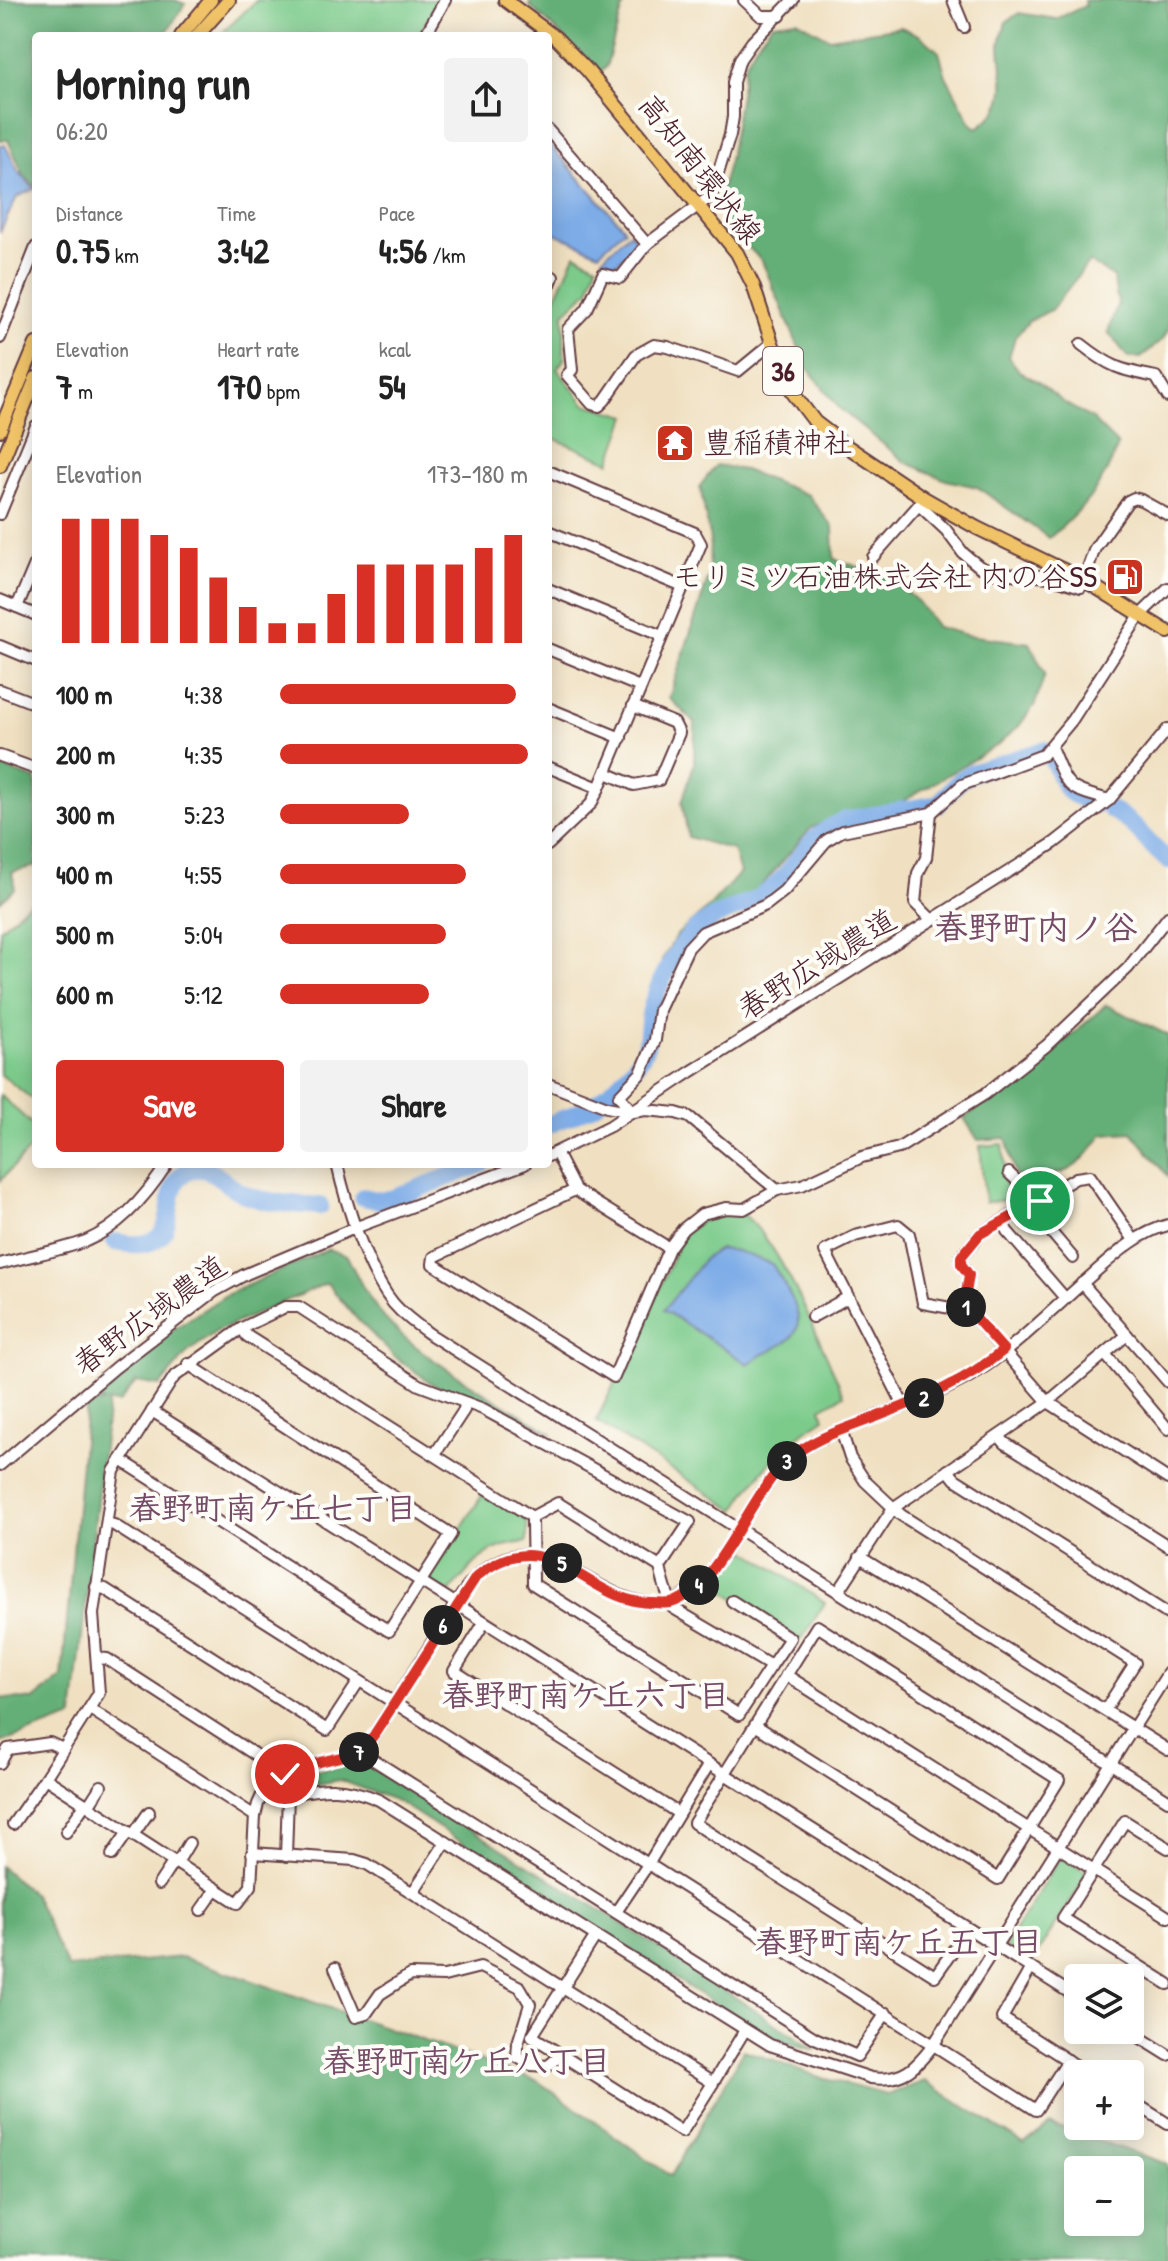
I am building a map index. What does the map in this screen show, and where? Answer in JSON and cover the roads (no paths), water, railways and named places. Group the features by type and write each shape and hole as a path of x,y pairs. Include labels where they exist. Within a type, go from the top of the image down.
{"main road":[{"path":"184,32 211,0"},
{"path":"201,32 229,0"},
{"name":"高知南環状線","path":"505,0 548,32"},
{"name":"高知南環状線","path":"552,35 576,59 737,253 748,274 793,393 815,422 921,501 1082,579 1168,632"},
{"path":"1,423 32,353"},
{"path":"0,466 32,388"}],"street":[{"path":"427,32 445,0"},
{"path":"744,0 761,16 780,16"},
{"path":"772,343 738,371 654,345 636,355 599,406 592,404 567,375 572,370 568,329 587,309 603,274 620,278 647,244 711,196 730,135 733,82 740,59 752,42 793,0"},
{"path":"953,0 964,27"},
{"path":"552,135 647,244"},
{"path":"0,338 32,257"},
{"path":"1081,344 1119,370 1156,377 1168,397"},
{"path":"0,514 32,439"},
{"path":"552,473 695,533 701,544 591,804 552,836"},
{"path":"873,557 921,501 963,553 980,567 996,573 1050,577 1081,587 1095,548 1128,501 1134,498 1141,500 1168,515"},
{"path":"552,533 683,587"},
{"path":"17,607 32,571"},
{"path":"633,1112 619,1096 641,1073 655,1040 659,1010 688,948 703,932 766,905 784,891 827,840 842,831 931,813 962,785 1048,751 1072,720 1140,615 1168,588"},
{"path":"552,591 662,636"},
{"path":"0,600 32,613"},
{"path":"0,646 32,659"},
{"path":"552,651 640,687"},
{"path":"0,690 32,702"},
{"path":"606,773 634,785 659,780 679,733 674,723 633,706"},
{"path":"552,710 621,738"},
{"name":"春野広域農道","path":"552,1154 633,1112 689,1073 1054,843 1109,800 1168,729"},
{"path":"1048,751 1073,790 1109,800"},
{"path":"0,756 32,768"},
{"path":"552,769 599,788"},
{"path":"931,813 926,858 918,873 915,903 932,920"},
{"path":"575,1190 434,1257 433,1264 614,1377 669,1248 683,1229 702,1214 726,1208 744,1209 777,1190 802,1185 862,1157 899,1148 985,1094 1046,1046 1128,968 1168,917"},
{"path":"552,1086 607,1107 689,1117 777,1190"},
{"path":"552,1154 575,1190 669,1248"},
{"path":"0,1264 84,1241 102,1232 148,1194 164,1168"},
{"path":"338,1168 376,1276 392,1302 409,1319 1168,1800"},
{"name":"春野広域農道","path":"0,1465 116,1367 215,1291 246,1274 357,1227 514,1168"},
{"path":"1009,1173 1018,1183 1029,1188 1035,1204 1073,1258"},
{"path":"964,1305 969,1275 961,1264 961,1257 980,1234 1076,1178 1090,1176 1134,1240"},
{"path":"1003,1222 1007,1231 1065,1298"},
{"path":"904,1406 825,1251 855,1236 898,1225 909,1234 923,1303 956,1309 964,1305"},
{"path":"45,1778 238,1903 251,1886 255,1816 265,1789 295,1768 361,1752 456,1605 485,1569 509,1558 546,1557 565,1564 624,1599 671,1603 700,1583 712,1570 764,1486 788,1459 841,1430 942,1391 975,1373 1134,1240 1168,1225"},
{"path":"1082,1283 1168,1382"},
{"path":"812,1317 847,1298"},
{"path":"964,1305 1048,1402 1164,1477 1168,1462"},
{"path":"13,1824 99,1693 93,1614 114,1471 174,1377 242,1328 285,1307 299,1307 419,1385 483,1409 690,1522 660,1567 666,1596 673,1608 771,1666"},
{"path":"242,1328 247,1336 532,1517"},
{"path":"839,1591 893,1508 1048,1402 1127,1335"},
{"path":"1105,1354 1168,1429"},
{"path":"121,1460 389,1631 451,1534 188,1364"},
{"path":"435,1454 464,1410 465,1403"},
{"path":"152,1411 1064,1989"},
{"path":"841,1430 850,1458 865,1481 893,1508 1135,1663 1105,1710"},
{"path":"999,1436 1005,1443 1168,1546"},
{"path":"948,1470 955,1479 1167,1612"},
{"path":"532,1517 558,1503 660,1567"},
{"path":"532,1517 533,1584 739,1715 790,1638 732,1601"},
{"path":"107,1523 1036,2110 1064,2066"},
{"path":"860,1557 1168,1750"},
{"path":"96,1587 105,1589 327,1730 359,1681"},
{"path":"484,1623 454,1671 678,1813"},
{"path":"755,1725 998,1879 1059,1780 817,1626 724,1774 694,1823 935,1976 968,1929"},
{"path":"97,1658 107,1659 285,1774"},
{"path":"286,1856 288,1794 331,1787 358,1791 379,1800 783,2051 871,2078 888,2080 908,2074 934,2044 1168,1673"},
{"path":"786,1675 1168,1917"},
{"path":"90,1709 255,1816"},
{"path":"0,1763 8,1749 50,1743 63,1749"},
{"path":"361,1752 815,2038 857,2056 886,2013"},
{"path":"616,1912 709,1764"},
{"path":"66,1832 101,1786"},
{"path":"112,1855 149,1812"},
{"path":"1168,1848 1125,1821 1063,1918 1168,1984"},
{"path":"413,1892 446,1842"},
{"path":"159,1884 189,1843"},
{"path":"252,1853 354,1860 367,1864 713,2083"},
{"path":"201,1910 216,1889"},
{"path":"595,1937 532,2036 682,2132 745,2030"},
{"path":"335,1968 356,2017 366,2014 380,1994 410,1975 444,1976 480,1967 520,1987 530,2004 517,2057 531,2065 548,2066 561,2055"},
{"path":"1031,1968 1002,2018 1068,2060"},
{"path":"1144,2040 1168,2055"},
{"path":"1144,2109 1168,2124"}],"water":[{"path":"0,145 5,145 32,190 17,197 0,232"},
{"path":"552,147 625,229 599,253 552,232"},
{"path":"630,232 639,244 615,264 602,258"},
{"path":"719,1249 737,1251 772,1264 789,1293 797,1315 798,1325 786,1342 748,1364 664,1310 705,1258"}],"waterway":[{"path":"552,1123 593,1105 631,1071 646,1046 650,1014 658,990 672,960 691,934 710,919 765,894 784,877 813,841 832,826 845,820 938,804 960,780 971,773 1044,750 1052,759 1066,788 1083,799 1099,804"},
{"path":"1111,810 1127,820 1168,860"},
{"path":"363,1197 381,1201 394,1198 471,1168"},
{"path":"115,1242 139,1244 154,1241 163,1233 175,1184 182,1174 195,1169 212,1172 237,1190 257,1198 320,1206"}],"place":[{"name":"豊稲積神社","path":"675,443"},
{"name":"モリミツ石油株式会社 内の谷SS","path":"1125,577"}],"district":[{"name":"春野町内ノ谷","path":"1036,927"},
{"name":"春野町南ケ丘七丁目","path":"273,1508"},
{"name":"春野町南ケ丘六丁目","path":"586,1695"},
{"name":"春野町南ケ丘五丁目","path":"899,1942"},
{"name":"春野町南ケ丘八丁目","path":"467,2061"}]}
